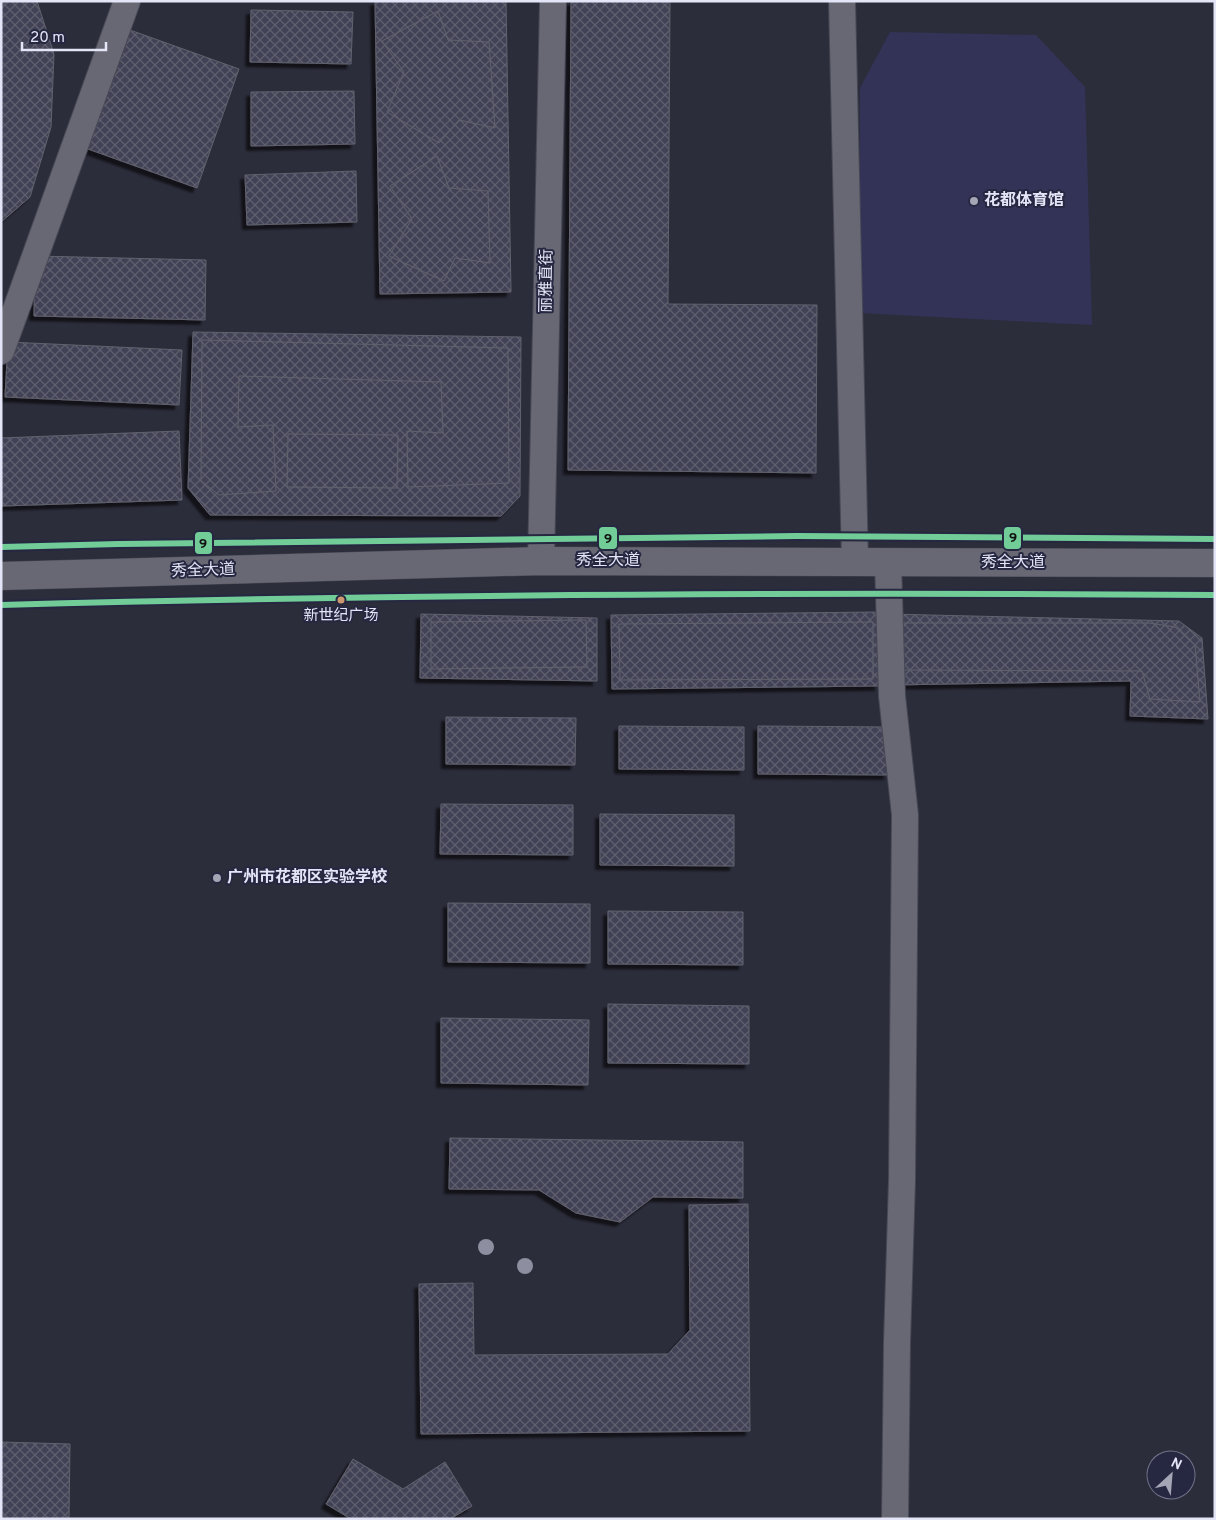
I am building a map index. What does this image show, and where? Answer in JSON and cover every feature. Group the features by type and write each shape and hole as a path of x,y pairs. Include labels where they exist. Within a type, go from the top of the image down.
{"street":[{"path":"1,351 127,1"},
{"name":"丽雅直街","path":"541,561 553,1"},
{"path":"842,1 855,562"},
{"name":"秀全大道","path":"1,576 541,561 1215,563"},
{"path":"888,562 892,696 905,815 902,1180 897,1343 895,1519"}],"shaded area":[{"name":"花都体育馆","path":"890,32 1036,35 1085,87 1092,325 860,313 860,88"}],"building":[{"path":"1,1 37,1 54,54 51,127 30,197 1,222"},
{"path":"375,1 506,1 511,292 380,294"},
{"path":"571,1 670,1 668,304 817,305 816,473 568,470"},
{"path":"251,10 353,12 351,64 250,62"},
{"path":"438,11 448,40 489,42 495,128 459,120 439,143 387,112 404,72 382,41"},
{"path":"130,30 239,69 197,188 88,149"},
{"path":"354,91 355,144 251,146 251,92"},
{"path":"437,156 449,188 488,191 490,263 455,258 444,281 389,256 412,219 390,186"},
{"path":"356,171 357,222 247,225 245,175"},
{"path":"35,256 206,260 205,320 34,316"},
{"path":"193,332 521,337 520,496 501,516 210,515 188,488"},
{"path":"202,340 508,348 509,483 408,487 407,431 443,433 441,382 239,376 238,427 273,425 276,491 219,495 201,481"},
{"path":"8,342 182,350 179,405 5,397"},
{"path":"179,431 182,500 2,506 1,438"},
{"path":"288,434 398,435 397,488 287,487"},
{"path":"877,612 879,686 612,689 611,615"},
{"path":"421,614 597,618 597,681 420,678"},
{"path":"888,614 1179,621 1202,638 1208,719 1130,716 1131,681 890,685"},
{"path":"586,620 587,667 431,669 431,622"},
{"path":"873,622 873,679 620,680 619,624"},
{"path":"894,623 1149,623 1175,627 1195,645 1200,702 1150,699 1142,671 899,670"},
{"path":"446,717 576,718 575,765 446,764"},
{"path":"619,726 744,727 744,770 619,769"},
{"path":"758,726 888,727 888,775 758,774"},
{"path":"441,804 573,805 573,855 440,854"},
{"path":"600,814 734,815 734,866 600,865"},
{"path":"448,903 590,904 590,963 448,962"},
{"path":"608,911 743,912 743,965 608,964"},
{"path":"608,1004 749,1006 749,1064 608,1063"},
{"path":"441,1018 589,1020 588,1085 441,1083"},
{"path":"450,1138 743,1142 743,1198 653,1197 620,1222 576,1213 539,1190 449,1189"},
{"path":"748,1204 750,1431 421,1434 419,1284 473,1283 474,1355 668,1354 690,1330 689,1205"},
{"path":"1,1442 70,1444 69,1519 1,1519"},
{"path":"353,1459 403,1489 445,1462 472,1506 450,1519 351,1519 326,1504"}],"transit line":[{"name":"9","path":"1,547 796,536 1215,539"},
{"name":"9","path":"1,605 305,598 608,595 1215,595"}],"place":[{"name":"花都体育馆","path":"974,201"},
{"name":"新世纪广场","path":"341,600"},
{"name":"广州市花都区实验学校","path":"217,878"}]}
